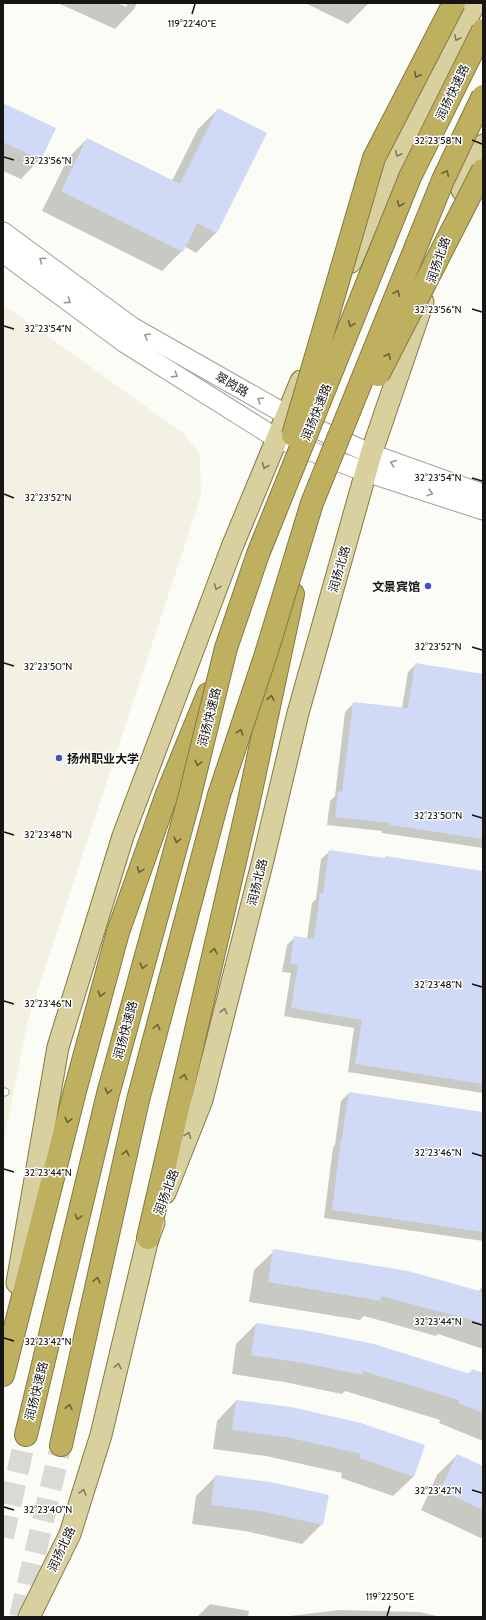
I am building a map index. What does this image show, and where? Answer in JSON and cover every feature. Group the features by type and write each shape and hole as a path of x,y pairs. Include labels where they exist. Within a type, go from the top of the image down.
{"highway":[{"path":"258,554 374,158 454,3"},
{"name":"润扬快速路","path":"26,1435 108,1094 188,803 226,648 258,554 410,177 483,30"},
{"path":"61,1445 138,1100 219,795 266,654 312,503 443,180 483,96"},
{"path":"148,1238 248,805 312,503 483,170"},
{"path":"3,1376 76,1087 118,932 168,794 226,648"}],"main road":[{"path":"3,1357 58,1047 123,836 232,546 276,438 394,163 475,3"},
{"name":"润扬北路","path":"29,1617 70,1534 102,1435 148,1238 202,1100 263,860 298,713 368,463 461,193 483,145"},
{"name":"翠岗路","path":"3,232 132,327 368,463 483,510"},
{"name":"翠岗路","path":"3,253 125,343 276,438 483,494"}],"shaded area":[{"name":"扬州职业大学","path":"3,304 183,433 200,454 201,496 28,1020 3,1145"}],"building":[{"path":"3,103 56,128 41,160 3,142"},
{"path":"218,108 267,133 217,233 197,223 183,252 61,191 87,138 180,184"},
{"path":"415,663 483,674 483,839 390,825 390,823 335,817 338,791 342,792 353,702 408,708"},
{"path":"329,850 385,858 385,856 483,871 483,1084 355,1064 362,1020 291,1008 298,965 290,964 294,936 314,939 320,893 323,894"},
{"path":"349,1092 483,1112 483,1232 332,1210 341,1138"},
{"path":"273,1249 408,1271 483,1292 483,1323 381,1296 381,1301 268,1282"},
{"path":"256,1323 309,1331 374,1344 470,1374 472,1369 483,1373 483,1413 458,1403 459,1400 363,1371 363,1375 304,1363 251,1355"},
{"path":"236,1400 291,1407 361,1423 425,1445 414,1477 360,1458 361,1454 286,1437 232,1430"},
{"path":"457,1454 483,1466 483,1510 440,1490"},
{"path":"215,1475 270,1482 329,1495 323,1525 265,1512 211,1505"}],"tunnel":[{"path":"3,1537 26,1435"},
{"path":"20,1617 61,1445"}],"place":[{"name":"文景宾馆","path":"428,586"},
{"name":"扬州职业大学","path":"59,758"}]}
